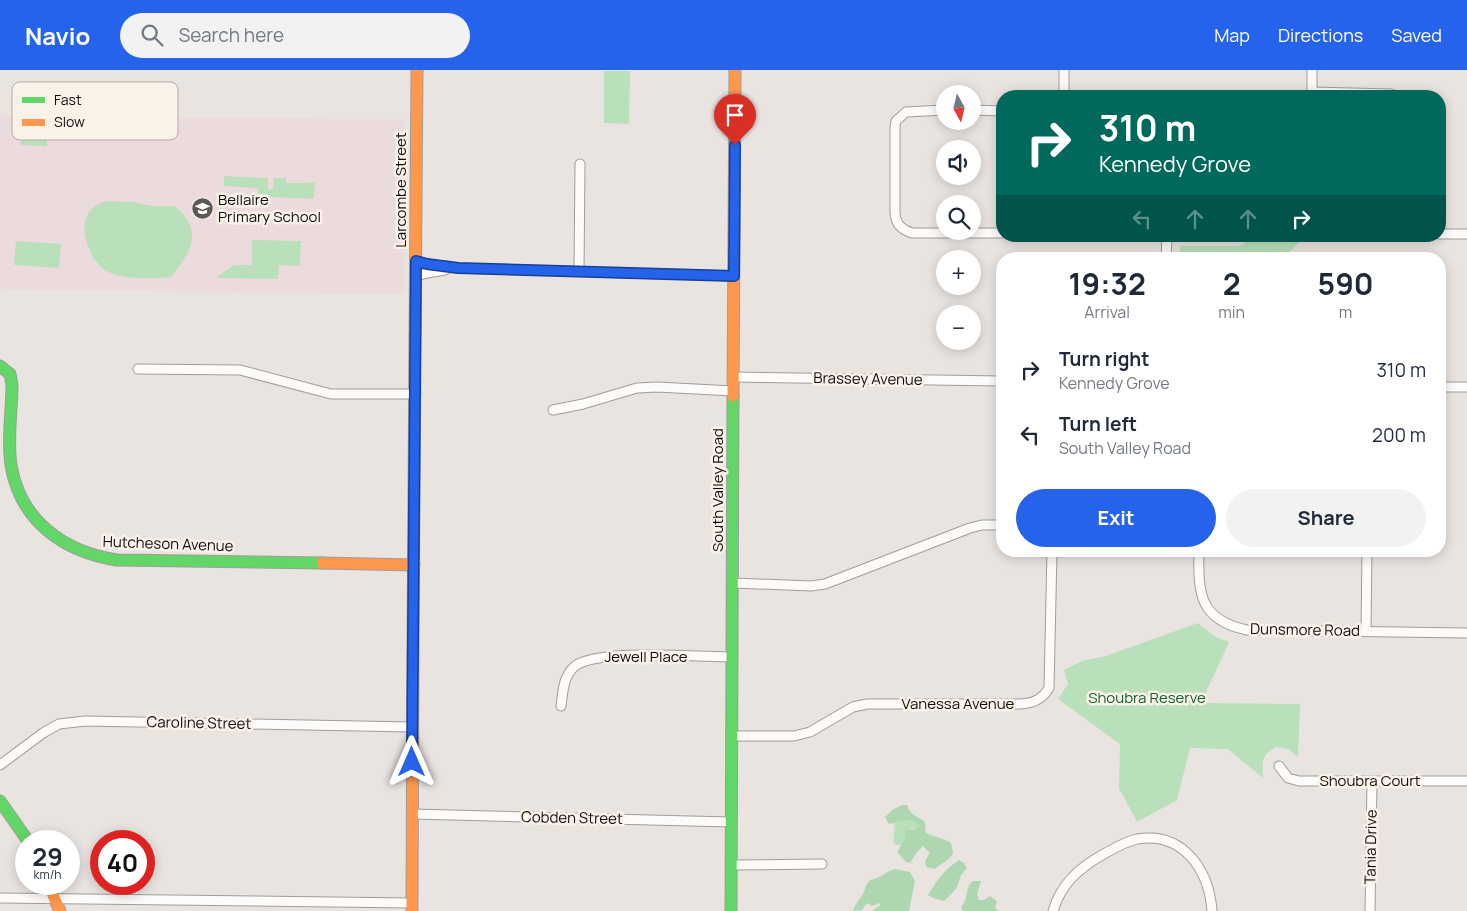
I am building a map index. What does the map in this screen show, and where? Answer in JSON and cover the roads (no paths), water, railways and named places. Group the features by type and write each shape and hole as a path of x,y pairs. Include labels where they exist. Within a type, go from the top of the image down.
{"street":[{"name":"Larcombe Street","path":"412,907 417,70"},
{"name":"South Valley Road","path":"731,911 735,70"},
{"path":"1064,70 1064,90"},
{"path":"1312,70 1312,90"},
{"path":"936,110 906,112 896,121 894,136 895,218 898,225 903,230 912,233 996,233"},
{"path":"981,110 996,110"},
{"path":"579,271 580,164"},
{"path":"1446,234 1467,234"},
{"path":"416,261 458,268 734,276"},
{"path":"416,276 427,272 458,268"},
{"name":"Hutcheson Avenue","path":"0,366 10,374 12,385 11,464 14,480 21,498 39,523 51,534 80,551 97,557 117,560 414,565"},
{"path":"138,369 240,370 331,394 416,394"},
{"name":"Brassey Avenue","path":"734,377 996,381"},
{"path":"1446,387 1467,387"},
{"path":"553,410 583,404 637,388 734,390"},
{"path":"733,583 811,586 825,584 970,528 982,525 996,525"},
{"name":"Vanessa Avenue","path":"732,736 794,736 810,732 853,707 867,704 1030,704 1037,701 1049,688 1052,557"},
{"name":"Dunsmore Road","path":"1199,557 1199,585 1202,597 1207,606 1222,622 1234,627 1247,630 1467,633"},
{"path":"1366,631 1368,557"},
{"name":"Jewell Place","path":"561,706 564,684 568,674 575,666 588,659 614,655 732,657"},
{"name":"Caroline Street","path":"0,765 43,733 59,724 85,721 412,727"},
{"name":"Shoubra Court","path":"1280,766 1288,778 1299,781 1467,781"},
{"name":"Tania Drive","path":"1370,911 1372,782"},
{"path":"0,801 20,830"},
{"name":"Cobden Street","path":"412,814 731,822"},
{"path":"1053,911 1056,900 1064,886 1077,871 1112,849 1136,840 1151,838 1165,840 1177,845 1189,854 1206,878 1210,891 1212,911"},
{"path":"731,865 822,864"},
{"path":"0,898 57,906 412,907"}],"place":[{"name":"Bellaire Primary School","path":"202,209"}],"park label":[{"name":"Shoubra Reserve","path":"1147,698"}]}
